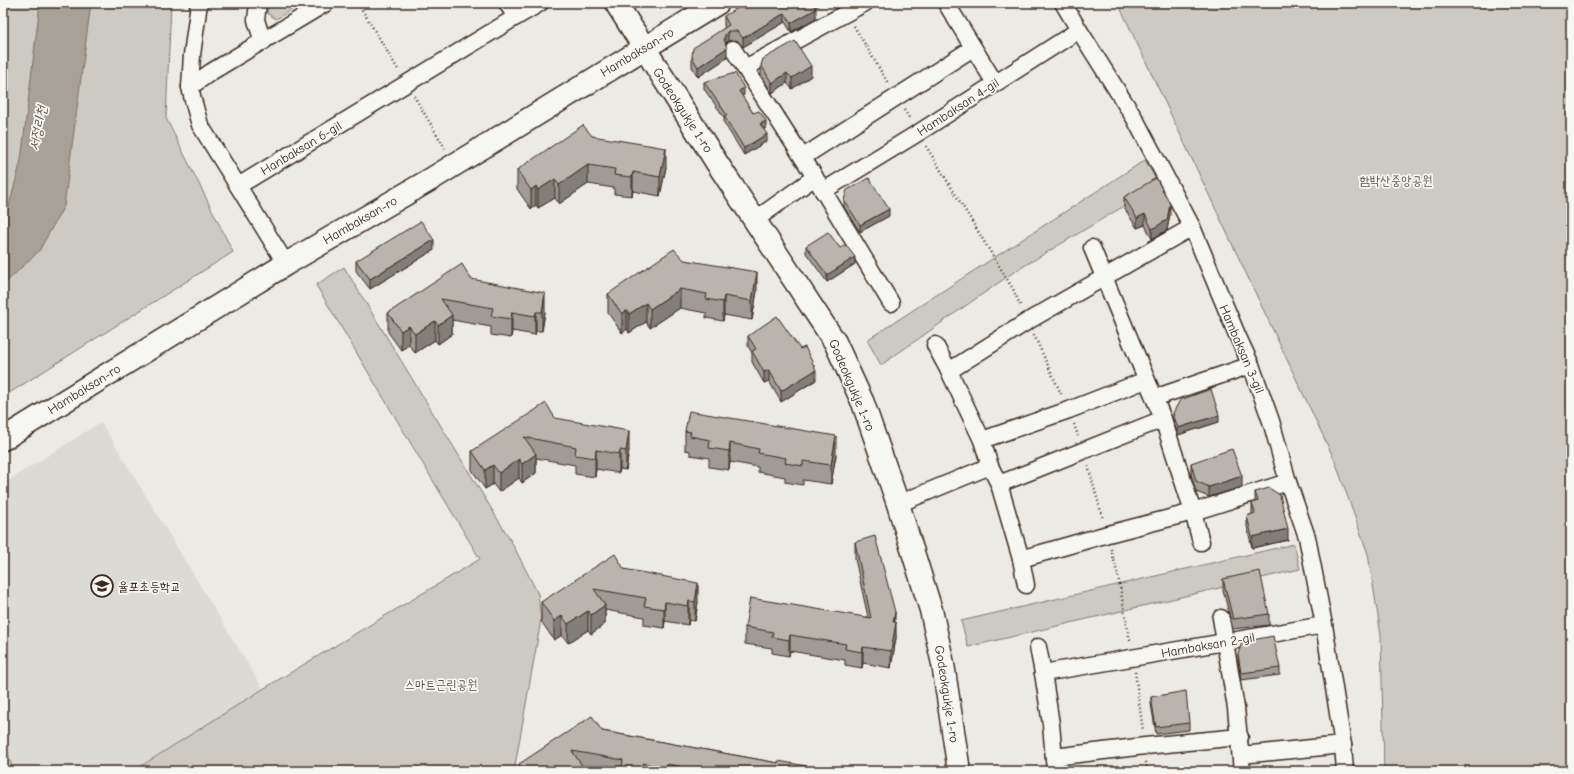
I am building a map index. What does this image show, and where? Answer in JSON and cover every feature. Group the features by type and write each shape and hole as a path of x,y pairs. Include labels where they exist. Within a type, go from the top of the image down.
{"street":[{"path":"199,3 192,55 190,87 200,124 286,264"},
{"path":"258,3 256,20 263,42"},
{"path":"190,87 211,72 326,3"},
{"path":"507,3 516,17"},
{"name":"Hanbaksan 6-gil","path":"238,186 540,3"},
{"name":"Godeokgukje 1-ro","path":"616,3 643,48 835,342 863,404 898,504 931,610 943,664 959,771"},
{"name":"Hambaksan-ro","path":"3,439 286,264 433,178 718,3"},
{"path":"745,68 865,3"},
{"path":"946,3 995,83"},
{"path":"1063,3 1079,30"},
{"name":"Hambaksan 4-gil","path":"824,191 1079,30"},
{"name":"Hambaksan 3-gil","path":"1079,30 1135,119 1192,227 1251,365 1271,421 1288,482 1307,537 1324,625"},
{"path":"803,157 973,48"},
{"path":"733,49 803,157 891,303"},
{"path":"756,220 815,177"},
{"path":"949,371 1028,322 1192,227"},
{"path":"1092,248 1122,317 1146,380 1163,419 1193,512 1201,542"},
{"path":"935,345 982,440 990,466 999,484 1021,559 1026,585"},
{"path":"1154,398 1251,365"},
{"path":"982,440 1069,410 1146,380"},
{"path":"999,484 1163,419"},
{"path":"898,504 990,466"},
{"path":"1021,559 1193,512 1288,482"},
{"path":"1221,618 1240,737 1241,763 1343,745"},
{"path":"1324,625 1343,745 1345,771"},
{"name":"Hambaksan 2-gil","path":"1043,673 1324,625"},
{"path":"1038,648 1051,724 1054,764 1145,746 1240,737"}],"path":[{"path":"847,14 1012,288"},
{"path":"1122,598 1133,658 1147,771"}],"shaded area":[{"name":"율포초등학교","path":"101,422 263,689 133,771 13,771 3,735 3,484"}],"green space":[{"path":"3,3 171,3 166,118 233,252 3,397"},
{"path":"269,3 303,3 276,19 267,13"},
{"name":"함박산중앙공원","path":"1118,3 1571,3 1571,771 1384,771 1381,635 1368,554 1335,461"},
{"path":"1145,160 1159,185 1014,272 881,365 867,340"},
{"name":"스마트근린공원","path":"344,267 511,541 538,594 541,620 514,771 133,771 263,689 480,559 316,285"},
{"path":"1294,544 1300,569 968,647 961,621"},
{"path":"3,735 13,771 3,771"}],"water":[{"name":"서정리천","path":"40,3 91,3 64,206 39,251 3,285 3,218 7,214 21,160"}],"building":[{"path":"746,3 812,3 816,9 791,23 785,13 743,38 737,31 728,31 724,39 727,48 698,67 692,57 693,48 729,25 724,16"},
{"path":"795,41 811,66 792,78 787,73 772,83 761,65 763,59"},
{"path":"735,73 744,88 739,91 753,113 759,111 766,121 760,124 767,134 744,148 724,116 727,115 704,82"},
{"path":"583,125 592,136 666,148 660,177 633,172 632,177 614,175 615,169 588,165 559,185 555,179 538,190 536,186 531,190 517,170"},
{"path":"869,178 889,209 860,225 844,200 847,190"},
{"path":"1156,178 1170,204 1167,220 1152,229 1145,214 1137,218 1124,197"},
{"path":"421,221 434,240 370,279 356,261"},
{"path":"828,232 840,248 846,245 855,257 827,275 806,246"},
{"path":"674,249 684,260 757,272 752,301 724,296 723,302 706,299 707,294 680,289 650,309 646,303 629,314 627,310 622,314 608,294"},
{"path":"462,264 471,279 545,293 542,312 536,312 535,316 512,312 511,319 491,316 493,308 441,299 452,315 438,325 435,321 415,334 409,326 401,331 388,313"},
{"path":"777,316 800,349 805,347 816,370 781,391 769,370 764,372 752,351 756,349 748,336"},
{"path":"1211,389 1219,415 1178,428 1173,413 1180,400"},
{"path":"546,403 555,418 629,431 626,451 620,450 619,454 596,450 595,458 575,455 576,447 524,437 536,454 522,464 519,459 499,473 493,465 485,470 472,451"},
{"path":"689,411 836,436 831,465 803,461 803,466 785,463 786,458 758,453 759,449 730,443 729,451 709,448 710,440 690,436 691,432 685,431"},
{"path":"1232,449 1242,476 1209,487 1196,481 1191,463"},
{"path":"1269,488 1280,495 1288,529 1252,537 1247,516 1255,513 1252,503 1258,501 1255,492"},
{"path":"875,536 895,612 893,622 896,622 891,651 863,647 862,652 845,649 846,644 790,635 789,640 772,637 773,632 745,627 750,598 871,618 855,542"},
{"path":"615,554 624,569 698,583 695,602 689,601 688,606 665,602 664,609 644,606 646,598 594,589 605,605 591,615 588,611 568,624 562,616 554,621 541,602"},
{"path":"1260,571 1269,614 1233,619 1223,579"},
{"path":"1273,636 1280,668 1241,673 1238,654 1242,642"},
{"path":"1186,691 1189,723 1156,727 1151,697"},
{"path":"592,716 602,731 778,763 778,761 835,771 692,771 693,769 667,764 666,768 643,763 642,771 622,768 623,760 572,751 583,767 577,771 524,771 519,764"}],"place":[{"name":"율포초등학교","path":"102,586"}]}
